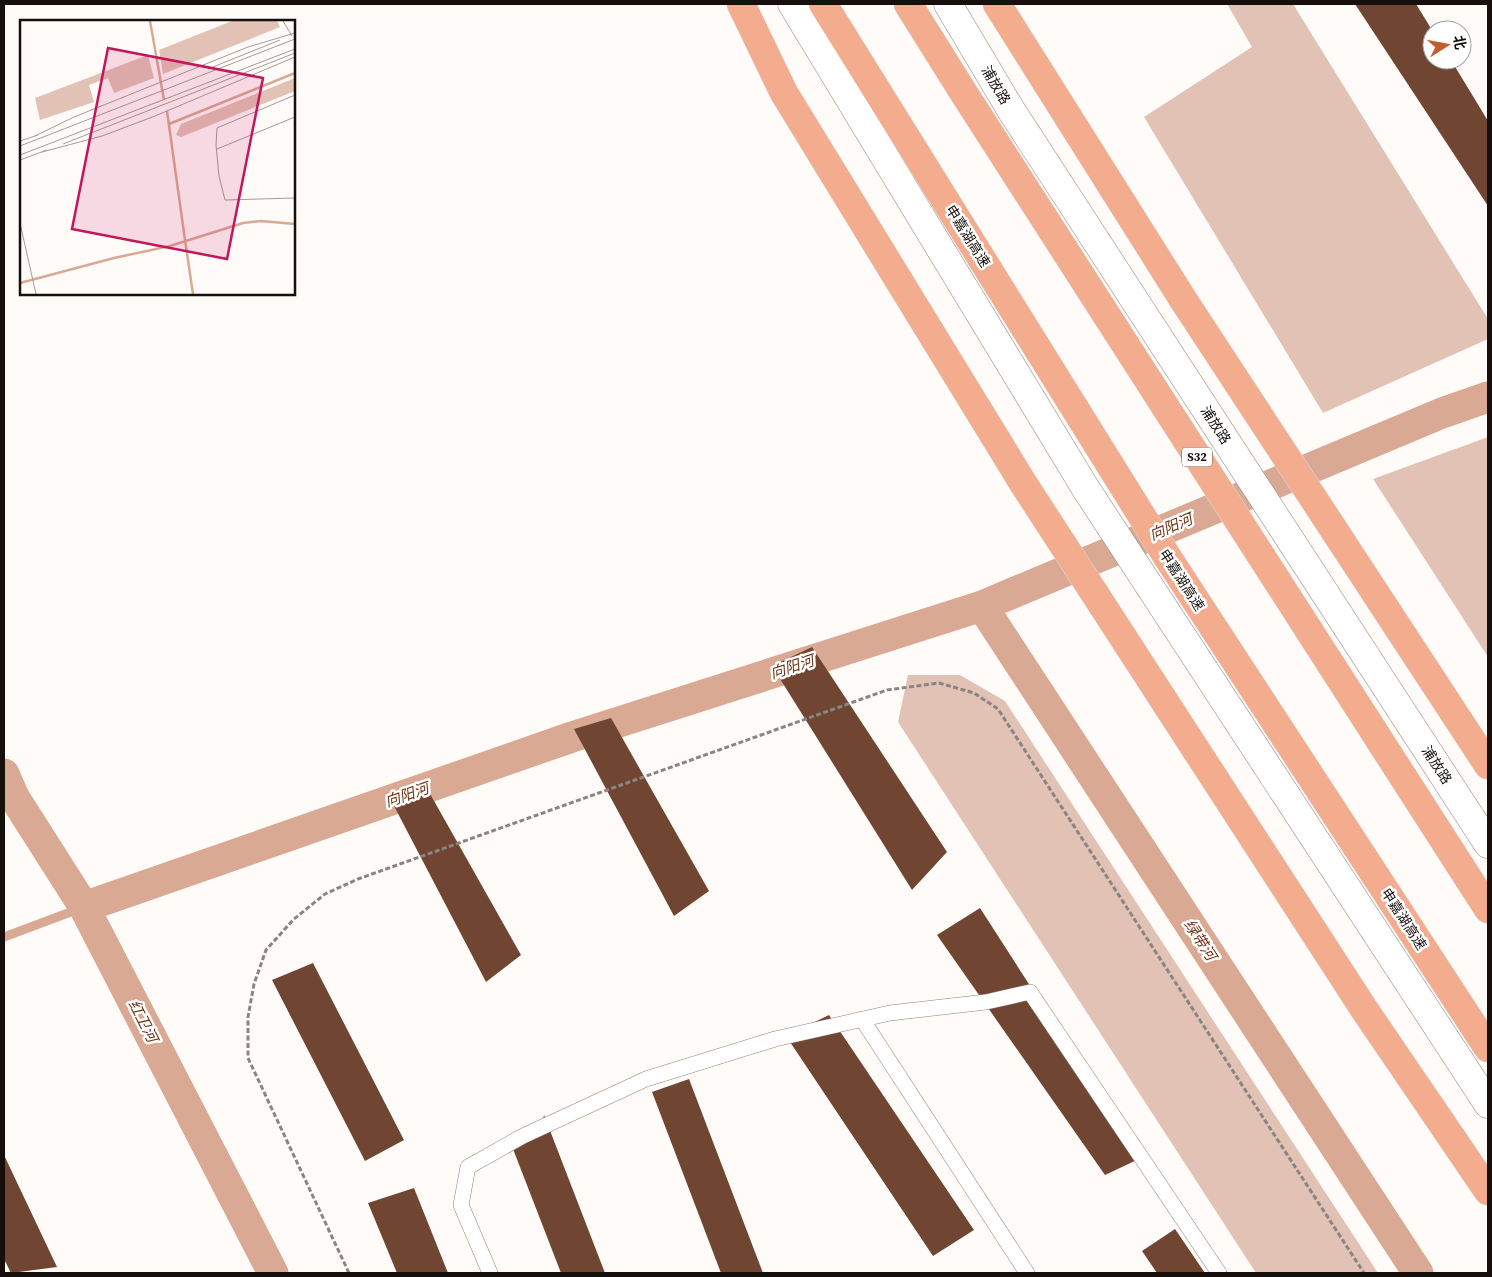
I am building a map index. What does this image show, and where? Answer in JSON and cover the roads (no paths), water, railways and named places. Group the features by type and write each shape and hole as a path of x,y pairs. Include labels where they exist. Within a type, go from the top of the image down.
{"highway":[{"path":"741,4 784,93 1023,483 1364,1009 1488,1192"},
{"name":"申嘉湖高速","path":"823,4 1168,558 1488,1048"},
{"name":"S32","path":"908,4 1488,909"},
{"path":"997,4 1223,359 1488,765"}],"main road":[{"path":"792,4 1086,489 1488,1104"},
{"name":"浦放路","path":"948,4 1011,110 1488,844"}],"lane":[{"path":"490,1273 462,1205 468,1168 523,1136 646,1079 775,1039 890,1013 986,1002 1030,992 1219,1273"},
{"path":"862,1019 1027,1273"}],"waterway":[{"name":"向阳河","path":"84,907 572,737 982,606 1442,413 1488,397"},
{"name":"绿带河","path":"982,606 1418,1273"},
{"name":"红卫河","path":"4,774 14,797 84,907 273,1273"},
{"path":"4,937 84,907"}]}
